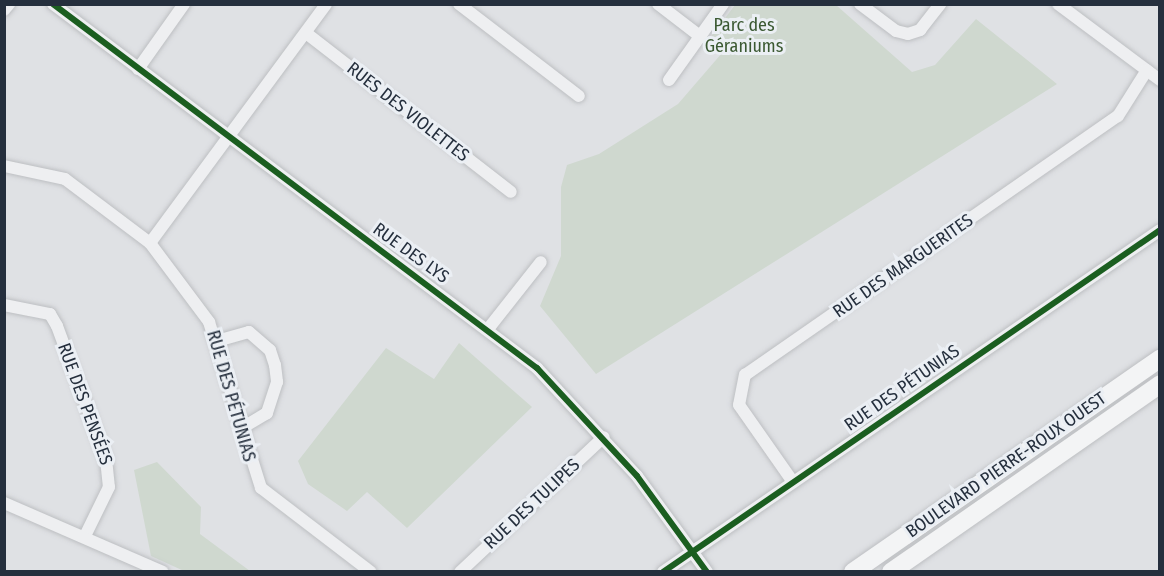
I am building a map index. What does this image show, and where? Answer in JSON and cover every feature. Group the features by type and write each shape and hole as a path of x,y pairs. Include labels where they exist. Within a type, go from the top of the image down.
{"main road":[{"name":"BOULEVARD PIERRE-ROUX OUEST","path":"853,572 1160,359"},
{"name":"BOULEVARD PIERRE-ROUX OUEST","path":"891,572 1160,384"}],"street":[{"path":"4,10 9,4"},
{"name":"RUE DES LYS","path":"53,4 537,368 604,437 693,550 707,572"},
{"path":"138,69 184,4"},
{"path":"150,243 326,4"},
{"path":"459,4 579,96"},
{"path":"658,4 701,37"},
{"path":"669,80 723,4"},
{"path":"860,4 896,31 909,34 920,30 940,4"},
{"path":"1058,4 1160,80"},
{"name":"RUES DES VIOLETTES","path":"306,33 511,192"},
{"name":"RUE DES MARGUERITES","path":"793,482 739,405 745,375 1118,116 1147,70"},
{"name":"RUE DES PÉTUNIAS","path":"4,166 65,179 150,243 192,295 217,341 254,478 267,496 371,572"},
{"name":"RUE DES PÉTUNIAS","path":"663,572 1160,230"},
{"path":"488,329 541,262"},
{"name":"RUE DES PENSÉES","path":"4,305 50,314 106,459 109,487 85,537"},
{"path":"217,341 249,332 270,350 275,365 277,382 267,413 242,428"},
{"name":"RUE DES TULIPES","path":"460,572 604,437"},
{"path":"4,503 163,572"}],"green space":[{"name":"Parc des Géraniums","path":"735,5 836,5 912,72 935,65 976,19 1057,84 596,374 540,306 561,256 561,187 567,165 599,154 678,104 722,53 707,42"},
{"path":"459,343 532,407 407,528 367,492 347,511 308,484 298,461 386,348 434,379"},
{"path":"157,462 201,507 200,534 250,571 184,571 151,556 134,470"}],"cycle path":[{"path":"53,4 537,368 637,476 707,572"},
{"path":"663,572 1160,230"}]}
